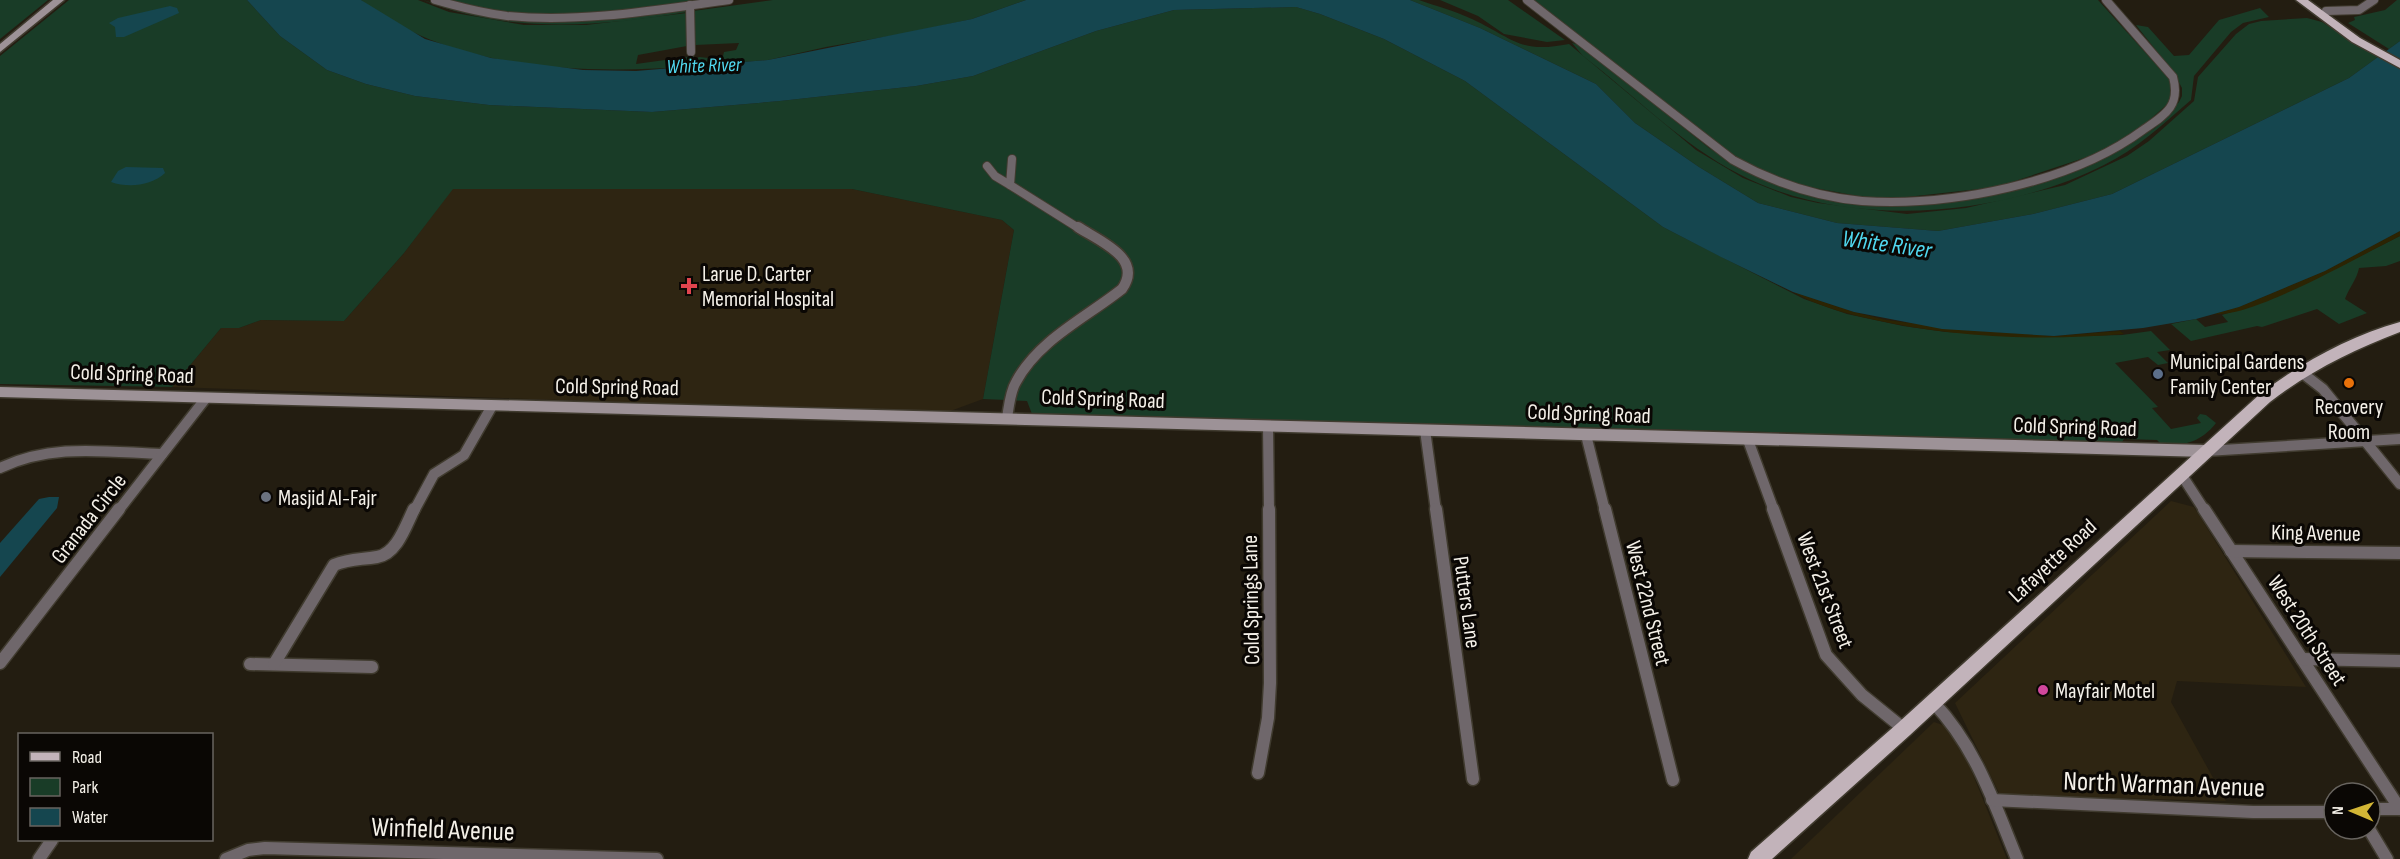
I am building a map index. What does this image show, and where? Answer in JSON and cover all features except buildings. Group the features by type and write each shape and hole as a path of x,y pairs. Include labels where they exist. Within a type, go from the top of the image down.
{"main road":[{"path":"2301,0 2400,65"},
{"path":"2312,0 2361,39 2400,59"},
{"name":"Lafayette Road","path":"1758,859 1904,729 2265,398 2301,372 2343,350 2400,327"}],"street":[{"path":"435,0 472,11 532,18 602,15 729,0"},
{"path":"1527,0 1728,158 1775,181 1842,198 1884,202 1929,200 2003,188 2065,171 2097,159 2134,137 2170,107 2176,100 2177,91 2170,72 2106,0"},
{"path":"2326,11 2360,10 2369,6 2374,0"},
{"path":"0,49 57,2"},
{"path":"690,5 691,52"},
{"path":"1010,185 1012,159"},
{"path":"987,166 995,176 1116,251 1127,261 1130,270 1127,282 1122,289 1058,337 1021,375 1013,389 1007,418"},
{"path":"2301,372 2323,389 2400,484"},
{"name":"Cold Spring Road","path":"0,392 2206,451"},
{"name":"Granada Circle","path":"1,662 206,398"},
{"path":"274,664 334,565 350,558 379,557 392,550 434,474 464,456 492,406"},
{"name":"Cold Springs Lane","path":"1258,773 1269,718 1268,426"},
{"name":"Putters Lane","path":"1425,430 1473,779"},
{"name":"West 22nd Street","path":"1586,435 1673,780"},
{"path":"2206,451 2400,439"},
{"name":"West 21st Street","path":"1748,440 1826,655 1840,675 1856,691 1904,729"},
{"path":"0,468 18,459 45,451 162,454"},
{"name":"West 20th Street","path":"2181,474 2400,809"},
{"name":"King Avenue","path":"2231,551 2400,553"},
{"path":"2302,659 2400,661"},
{"path":"250,664 372,667"},
{"path":"1933,702 1957,728 1971,753 2017,859"},
{"name":"North Warman Avenue","path":"1992,800 2253,812 2322,812"},
{"path":"2382,810 2400,809"},
{"path":"39,859 51,841"},
{"path":"2376,841 2387,859"},
{"name":"Winfield Avenue","path":"227,858 248,850 265,848 378,855 657,859"}],"shaded area":[{"name":"Larue D. Carter Memorial Hospital","path":"452,189 852,189 1002,220 1014,230 983,399 945,413 172,387 221,328 239,328 261,320 344,321 404,253"},
{"path":"2171,501 2194,507 2306,687 2177,681 2171,702 2226,801 2000,795 1955,703"},
{"path":"1934,722 1946,726 1959,740 2007,859 1791,859"}],"green space":[{"path":"0,0 48,0 0,39"},
{"path":"69,0 247,0 280,36 327,70 366,84 415,96 489,105 652,112 916,86 973,76 1096,31 1174,10 1296,7 1384,39 1465,81 1663,227 1804,299 1847,314 1946,332 2037,337 2122,335 2151,331 2170,350 2157,352 2168,363 2158,365 2148,357 2115,363 2158,407 2152,408 2171,429 2201,423 2197,418 2200,414 2206,415 2216,423 2199,438 2179,445 2163,446 2157,440 2124,439 2120,445 1825,438 1807,433 1032,414 1027,401 983,399 1014,230 1002,220 852,189 453,189 404,253 344,321 261,320 239,328 221,328 172,387 0,384 0,56"},
{"path":"361,0 418,0 449,12 524,25 586,25 687,13 687,46 638,55 636,64 694,56 694,60 699,57 709,58 711,64 695,66 695,61 694,66 609,69 565,68 520,63 435,42 396,24"},
{"path":"423,0 449,8 499,17 686,9 687,12 587,24 520,23 455,11"},
{"path":"439,0 721,0 577,15 505,14"},
{"path":"773,0 1026,0 972,19 768,60 721,64 724,52 736,50 739,43 695,45 693,11"},
{"path":"1410,0 1419,0 1472,19 1527,45 1552,47 1569,44 1696,150 1743,178 1791,197 1818,203 1907,214 1966,208 2065,185 2127,156 2149,141 2194,101 2198,77 2236,34 2249,24 2307,18 2322,22 2378,57 2349,78 2112,194 2033,214 1938,231 1837,223 1758,203 1699,167 1635,123 1596,84 1480,28"},
{"path":"1440,0 1508,0 1565,40 1547,42 1504,34 1478,16"},
{"path":"1534,0 2098,0 2170,80 2171,101 2146,123 2108,150 1997,187 1880,200 1793,184 1729,154"},
{"path":"2400,0 2400,41 2389,49 2348,23 2355,20 2354,17 2385,10"},
{"path":"2260,8 2269,17 2243,23 2231,32 2194,76 2191,100 2149,136 2116,159 2063,183 2018,197 1970,206 1922,210 1873,210 1826,204 1781,192 1739,174 1678,134 1583,56 1572,43 1580,45 1709,148 1744,170 1871,205 1908,206 1943,202 2051,180 2108,157 2155,128 2182,96 2182,88 2174,73 2136,25 2148,27 2174,56 2189,55 2219,20"},
{"path":"2400,236 2400,261 2386,266 2359,268 2345,299 2367,313 2339,324 2317,309 2262,327 2257,326 2191,341 2171,324 2196,319 2205,327 2228,322 2222,315 2291,289"}],"sand":[{"path":"2400,231 2400,236 2307,284 2254,306 2232,313 2214,314 2239,307 2325,271"},
{"path":"1793,292 1886,320 1968,330 2054,336 2120,331 2124,334 2029,337 1965,334 1902,325 1841,312"}],"water":[{"name":"White River","path":"247,0 361,0 425,39 491,58 583,70 636,71 768,60 972,19 1026,0 1410,0 1480,28 1596,84 1635,123 1699,167 1758,203 1837,223 1938,231 2033,214 2112,194 2349,78 2400,41 2400,231 2325,271 2239,307 2196,319 2143,328 2054,336 1942,329 1854,312 1793,292 1721,257 1663,227 1465,81 1384,39 1296,7 1174,10 1096,31 973,76 916,86 652,112 489,105 415,96 366,84 327,70 280,36"},
{"path":"170,6 177,8 179,13 124,37 116,37 115,27 109,23 118,18"},
{"path":"126,167 163,168 165,173 153,181 139,185 111,182 118,171"},
{"path":"59,497 57,508 0,577 0,543 39,499"}],"place":[{"name":"Larue D. Carter Memorial Hospital","path":"689,286"},
{"name":"Municipal Gardens Family Center","path":"2158,374"},
{"name":"Recovery Room","path":"2349,383"},
{"name":"Masjid Al-Fajr","path":"266,497"},
{"name":"Mayfair Motel","path":"2043,690"}]}
